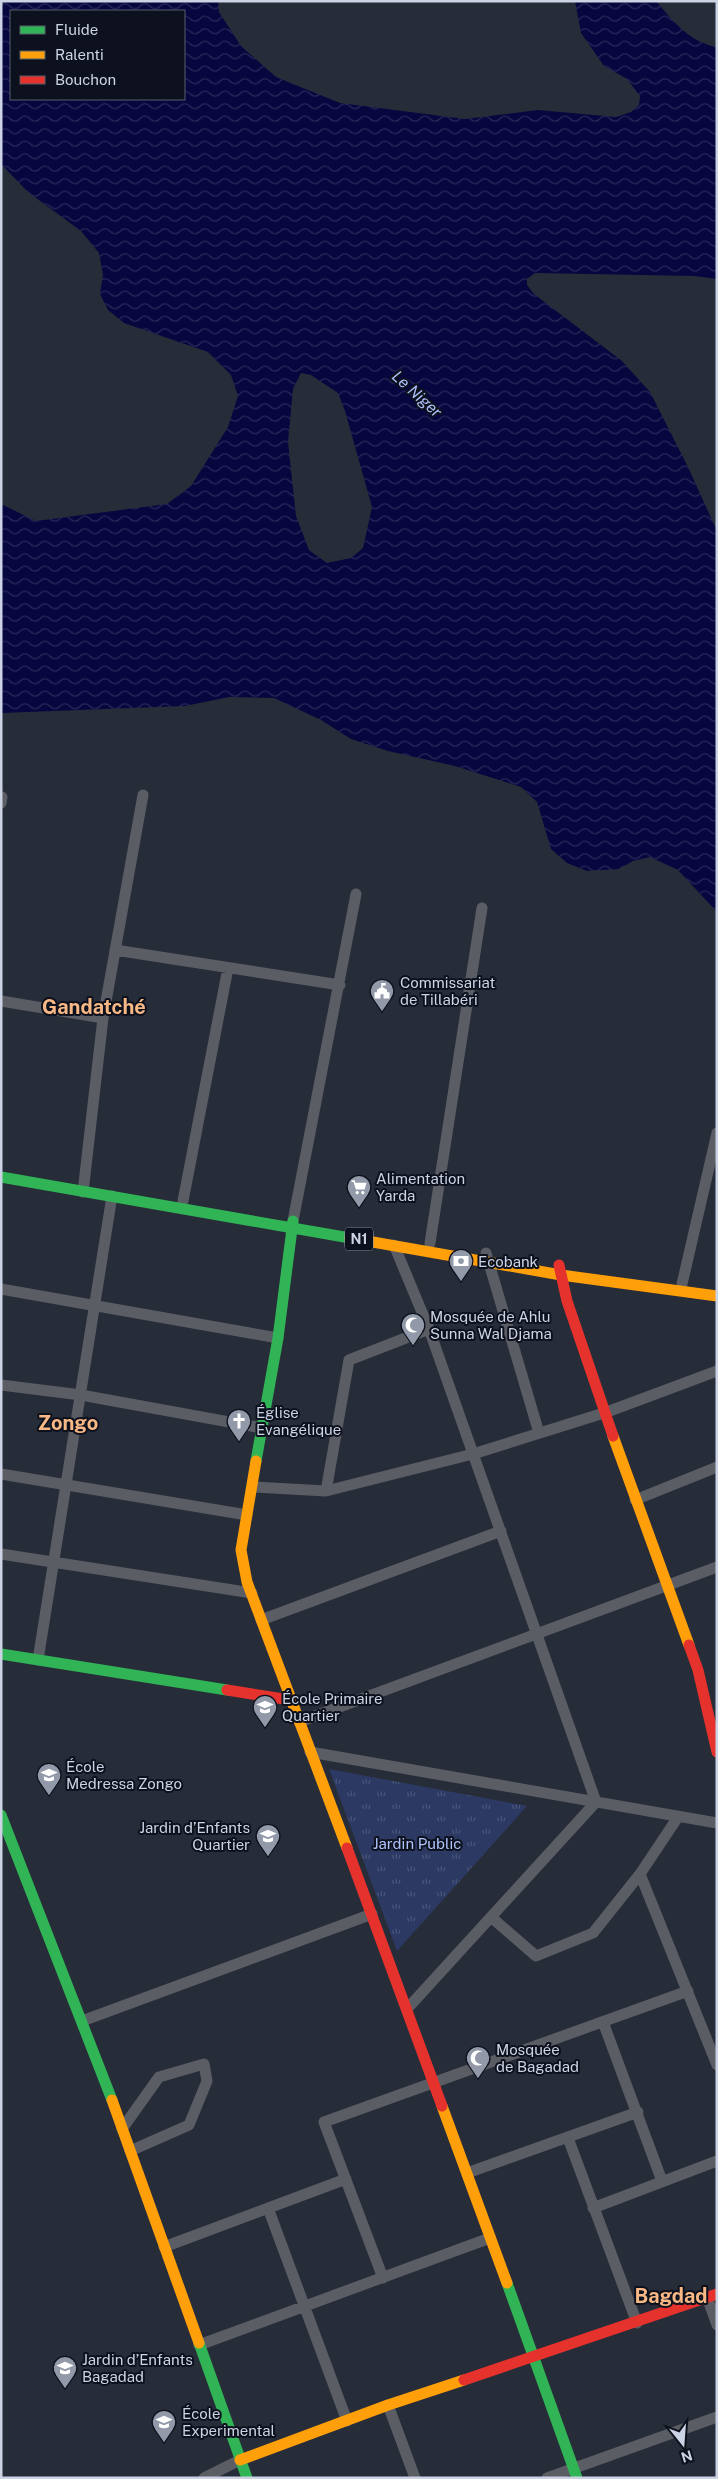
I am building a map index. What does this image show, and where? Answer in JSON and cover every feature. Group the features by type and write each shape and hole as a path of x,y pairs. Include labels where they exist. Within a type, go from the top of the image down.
{"street":[{"path":"83,1189 103,1018 142,795"},
{"path":"356,894 340,985 292,1225 278,1338 241,1550 261,1620 434,2082 575,2473"},
{"path":"430,1243 482,908"},
{"path":"115,950 340,985"},
{"path":"183,1201 228,968"},
{"path":"1,1001 103,1018"},
{"path":"682,1284 711,1185 717,1133"},
{"name":"N1","path":"1,1169 112,1196 292,1225 430,1243 560,1270 717,1296"},
{"name":"N1","path":"1,1177 183,1201 394,1245 487,1256"},
{"path":"38,1660 112,1196"},
{"path":"394,1245 429,1328 596,1802"},
{"path":"487,1256 539,1433"},
{"path":"560,1270 567,1301 607,1412 635,1500 698,1670 717,1752"},
{"name":"N1","path":"560,1270 717,1288"},
{"path":"1,1289 278,1338"},
{"path":"326,1491 349,1360 429,1328"},
{"path":"252,1487 326,1491 473,1454 607,1412 717,1371"},
{"path":"1,1385 81,1395 262,1428"},
{"path":"635,1500 717,1467"},
{"path":"1,1474 247,1515"},
{"path":"261,1620 501,1531"},
{"path":"1,1554 252,1593"},
{"path":"299,1722 717,1567"},
{"path":"1,1654 290,1700"},
{"path":"310,1752 717,1823"},
{"path":"407,2009 596,1802"},
{"path":"1,1815 82,2021 247,2478"},
{"path":"491,1917 536,1956 593,1932 640,1874 678,1817"},
{"path":"640,1874 717,2064"},
{"path":"82,2021 372,1914"},
{"path":"383,2278 324,2122 688,1991"},
{"path":"603,2022 638,2112 662,2181"},
{"path":"122,2129 159,2077 204,2064 207,2081 189,2125 130,2151"},
{"path":"467,2173 638,2112"},
{"path":"568,2138 637,2323"},
{"path":"593,2208 717,2161"},
{"path":"164,2247 346,2179"},
{"path":"268,2208 347,2421"},
{"path":"199,2345 490,2238"},
{"path":"204,2478 240,2460 388,2405 637,2323 712,2295 717,2324"},
{"path":"388,2405 415,2478"},
{"path":"547,2478 575,2473 717,2417"}],"green space":[{"name":"Jardin Public","path":"329,1769 527,1806 397,1951"}],"water":[{"name":"Le Niger","path":"1,1 218,1 219,12 241,46 276,77 340,103 465,119 538,110 616,117 631,112 639,105 640,96 627,79 604,66 581,33 575,1 656,1 682,30 698,41 717,47 717,279 694,276 535,273 527,279 527,285 534,294 622,361 650,392 688,467 717,531 717,912 678,870 650,857 633,861 619,869 587,871 567,863 551,849 537,802 521,787 455,766 388,751 351,739 321,720 274,698 229,697 185,706 1,713 1,504 36,521 167,504 191,486 228,427 238,396 231,375 208,352 124,323 108,310 100,294 103,275 99,253 81,231 28,192 1,164","holes":["301,373 311,375 338,393 345,411 372,507 363,548 351,558 327,563 309,550 296,516 288,442 293,389"]}],"traffic: fast":[{"path":"1,1177 350,1238"},
{"path":"256,1461 278,1338 293,1221"},
{"path":"1,1654 227,1690"},
{"path":"1,1815 112,2100"},
{"path":"507,2283 577,2478"},
{"path":"199,2343 247,2478"}],"traffic: slow":[{"path":"350,1238 561,1275 717,1296"},
{"path":"613,1436 689,1645"},
{"path":"256,1461 241,1550 247,1582 347,1848"},
{"path":"112,2100 199,2343"},
{"path":"442,2106 507,2283"},
{"path":"240,2460 388,2405 464,2380"}],"traffic: jam":[{"path":"559,1265 567,1301 613,1436"},
{"path":"689,1645 698,1670 717,1752"},
{"path":"227,1690 290,1700"},
{"path":"347,1848 442,2106"},
{"path":"464,2380 717,2294"}],"place":[{"name":"Commissariat de Tillabéri","path":"382,1012"},
{"name":"Alimentation Yarda","path":"359,1208"},
{"name":"Ecobank","path":"461,1282"},
{"name":"Mosquée de Ahlu Sunna Wal Djama","path":"413,1346"},
{"name":"Église Evangélique","path":"239,1442"},
{"name":"École Primaire Quartier","path":"265,1728"},
{"name":"École Medressa Zongo","path":"49,1796"},
{"name":"Jardin d’Enfants Quartier","path":"268,1857"},
{"name":"Mosquée de Bagadad","path":"478,2079"},
{"name":"Jardin d’Enfants Bagadad","path":"65,2389"},
{"name":"École Experimental","path":"164,2443"}],"district":[{"name":"Gandatché","path":"94,1007"},
{"name":"Zongo","path":"68,1423"},
{"name":"Bagdad","path":"671,2296"}]}
